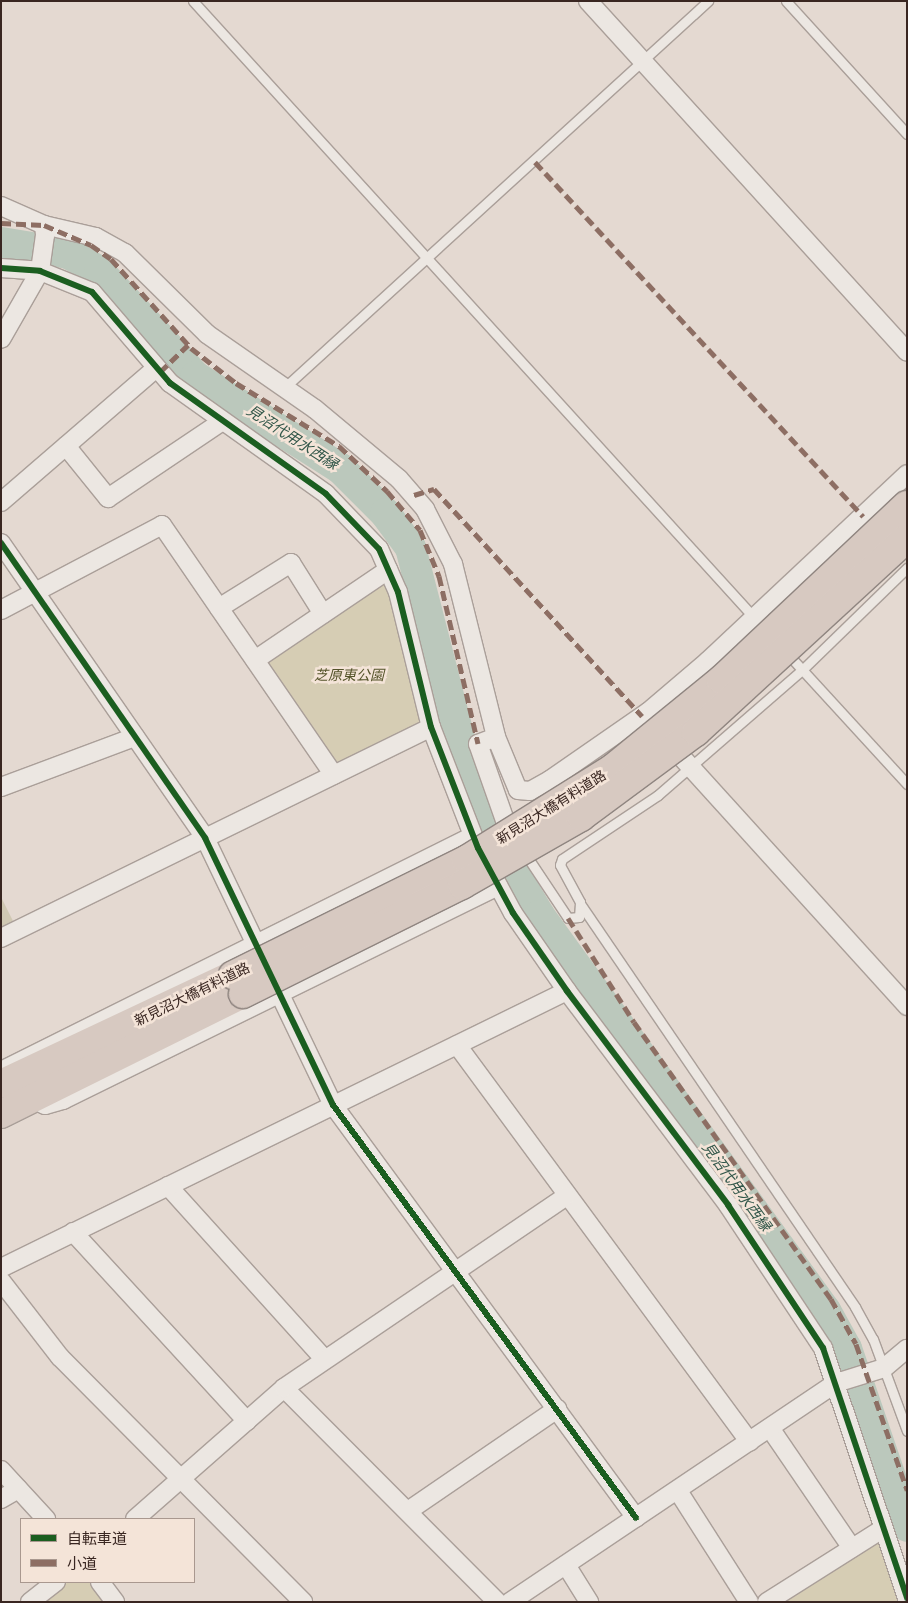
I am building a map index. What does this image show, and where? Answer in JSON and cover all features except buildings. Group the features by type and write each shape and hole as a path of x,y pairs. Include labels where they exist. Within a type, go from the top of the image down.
{"highway":[{"name":"新見沼大橋有料道路","path":"238,984 466,860 613,768 728,674 907,505"},
{"name":"新見沼大橋有料道路","path":"58,1070 238,984 469,882 581,817 711,720 907,538"},
{"path":"1,1084 58,1070"},
{"path":"1,1114 29,1098 58,1070"}],"street":[{"path":"588,1 907,351"},
{"path":"1,206 44,230 96,237 125,253 207,334 285,387 358,444 425,509 453,564 496,737 518,790 524,792 550,780 642,716 755,620 907,474"},
{"path":"1,339 40,271 44,230"},
{"path":"1,268 40,271 92,292 156,368 221,422 326,494 379,548 388,570 431,727 475,842 495,881 567,992 766,1260 823,1348 907,1598"},
{"path":"1,502 156,368"},
{"path":"66,446 108,498 221,422"},
{"path":"1,610 162,525 334,775"},
{"path":"1,543 205,838 333,1105 636,1518"},
{"path":"219,608 291,564 323,614"},
{"path":"255,660 388,570"},
{"path":"642,716 692,766 907,1006"},
{"path":"1,938 431,727"},
{"path":"1,787 136,737"},
{"path":"1,1071 254,943 475,842 508,829 478,744 496,737"},
{"path":"29,1098 45,1105 63,1100 278,993 495,881"},
{"path":"1,1268 567,992"},
{"path":"457,1045 565,1197 750,1442"},
{"path":"168,1186 325,1360"},
{"path":"136,1518 182,1482 284,1388 565,1197"},
{"path":"73,1232 247,1421"},
{"path":"1,1281 60,1357 303,1602"},
{"path":"510,1602 678,1491 836,1383 884,1368 907,1349"},
{"path":"284,1388 408,1510 497,1602"},
{"path":"408,1510 557,1409"},
{"path":"770,1428 852,1548"},
{"path":"1,1470 45,1518"},
{"path":"1,1499 18,1489"},
{"path":"678,1491 748,1602"},
{"path":"767,1602 884,1528"},
{"path":"566,1565 589,1602"},
{"path":"30,1602 55,1583"},
{"path":"101,1583 115,1602"}],"lane":[{"path":"193,1 755,620 803,669 907,784"},
{"path":"285,387 427,260 708,1"},
{"path":"786,1 907,134"},
{"path":"907,568 803,669 692,766 644,805 562,859 560,865 580,902 850,1299 884,1368 907,1431"},
{"path":"495,881 528,858 568,918 579,917 580,902"}],"green space":[{"name":"芝原東公園","path":"388,577 421,715 418,724 339,763 331,758 264,657"},
{"path":"876,1535 902,1602 771,1602"},
{"path":"67,1583 91,1583 106,1602 43,1602"}],"shaded area":[{"path":"1,897 15,925 1,932"}],"waterway":[{"name":"見沼代用水西縁","path":"1,242 68,253 99,271 195,376 340,468 385,513 410,547 465,761 489,824"},
{"name":"見沼代用水西縁","path":"515,875 539,915 825,1310 846,1348 907,1526"}],"marked path":[{"path":"535,162 863,516"},
{"path":"1,223 44,225 91,245 111,259 191,348 236,383 339,446 387,491 420,530 439,576 478,744"},
{"path":"160,372 188,345"},
{"path":"414,495 434,489 642,716"},
{"path":"568,918 634,1022 831,1299 856,1344 907,1490"}],"cycle path":[{"path":"1,268 40,271 92,292 170,383 326,494 379,549 398,592 431,727 478,848 513,913 567,991 728,1205 823,1348 907,1598"},
{"path":"1,543 205,838 333,1105 636,1518"}]}
